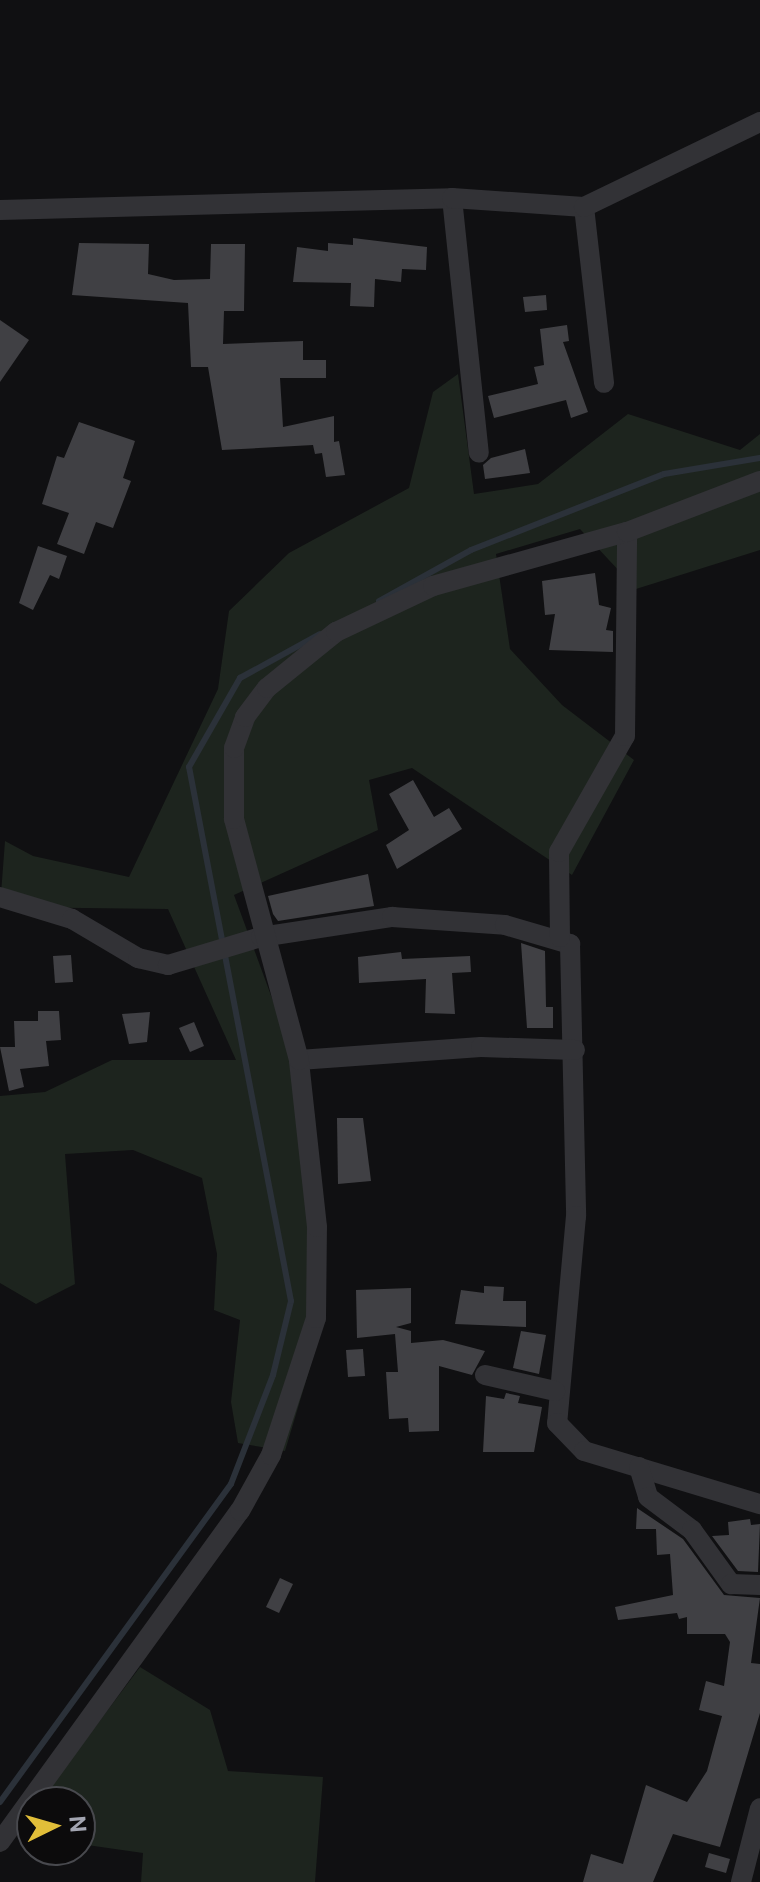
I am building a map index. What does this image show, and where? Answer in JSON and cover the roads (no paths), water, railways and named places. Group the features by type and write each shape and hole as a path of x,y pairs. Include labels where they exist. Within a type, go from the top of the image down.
{"street":[{"path":"0,210 452,198 584,207 760,122"},
{"path":"452,198 479,453"},
{"path":"584,207 604,383"},
{"path":"0,1842 240,1511 271,1455 319,1302 299,1060 245,871 231,782 245,717 267,688 336,632 433,586 627,532 760,481"},
{"path":"627,532 625,736 559,852 560,937 573,955 576,1216 555,1391 557,1423 572,1445 760,1504"},
{"path":"0,897 72,919 147,960 168,965 266,936 392,917 505,925 560,937"},
{"path":"299,1060 481,1047 575,1050"},
{"path":"485,1375 555,1391"},
{"path":"639,1467 648,1497 692,1530 731,1584 760,1585"},
{"path":"741,1882 760,1808"}],"waterway":[{"path":"379,601 471,550 664,474 760,458"},
{"path":"0,1802 231,1484 273,1375 291,1301 189,767 240,678 320,634"}]}
